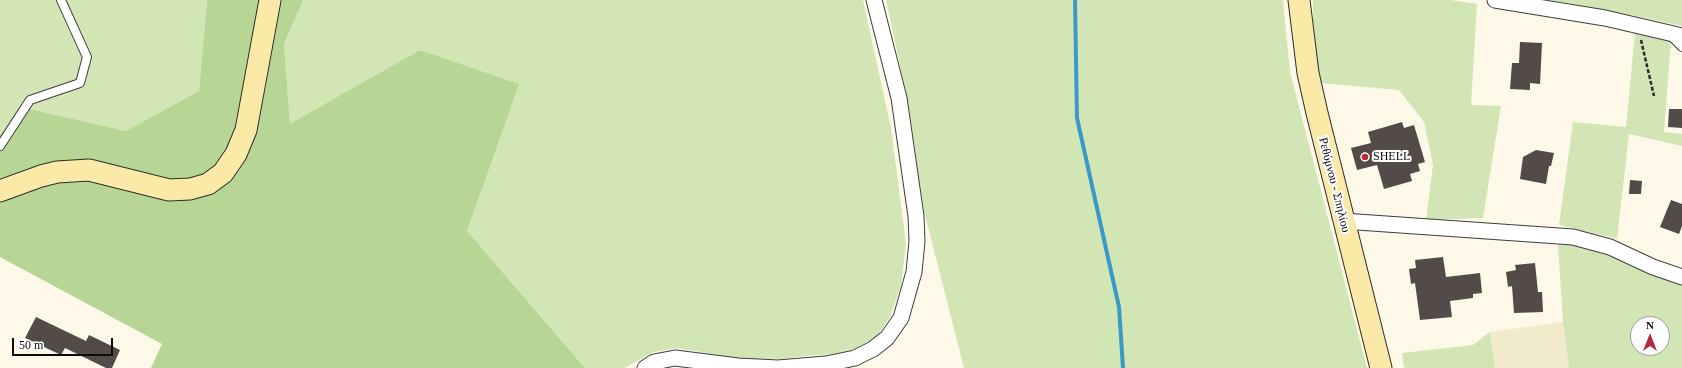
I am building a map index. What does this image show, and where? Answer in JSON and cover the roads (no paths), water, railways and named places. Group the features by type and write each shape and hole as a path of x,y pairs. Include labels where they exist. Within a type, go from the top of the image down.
{"street":[{"path":"0,191 41,176 57,172 89,170 170,190 190,189 208,184 223,173 236,154 246,130 270,0"},
{"path":"645,368 654,362 675,358 738,366 778,368 826,364 855,358 873,349 887,338 901,318 914,272 917,241 916,216 899,98 874,0"},
{"name":"Ρεθύμνου - Σπηλίου","path":"1299,0 1308,73 1343,221 1381,368"},
{"path":"1495,0 1604,18 1682,36"},
{"path":"1343,221 1573,238 1610,247 1653,267 1682,277"}],"lane":[{"path":"0,146 30,100 80,83 87,56 61,0"},
{"path":"1667,33 1677,40 1682,46"}],"waterway":[{"path":"1075,0 1077,118 1119,307 1123,368"}],"place":[{"name":"SHELL","path":"1365,157"}]}
